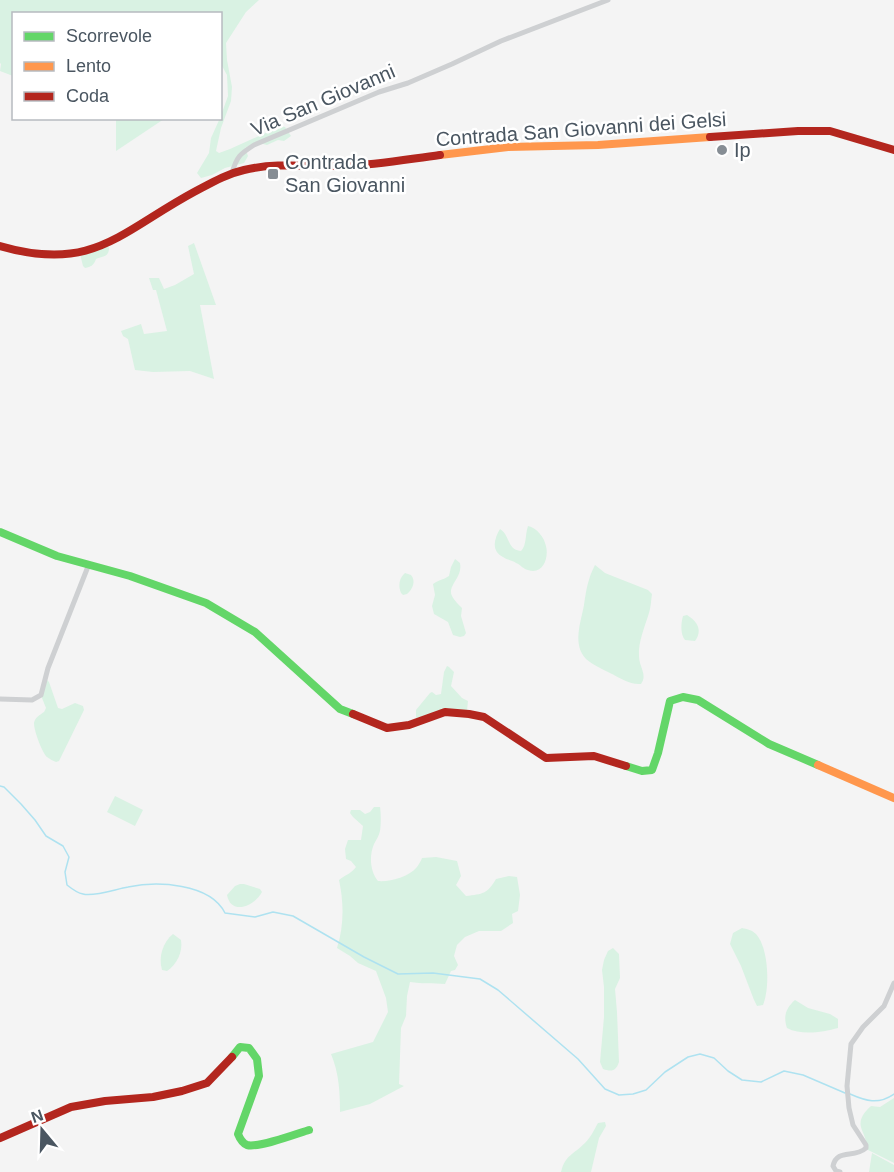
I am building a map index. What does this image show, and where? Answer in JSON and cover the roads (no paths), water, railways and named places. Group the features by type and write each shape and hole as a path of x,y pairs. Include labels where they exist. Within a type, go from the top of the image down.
{"street":[{"name":"Via San Giovanni","path":"232,173 239,154 254,145 379,92 408,83 501,41 608,0"},
{"name":"Contrada San Giovanni dei Gelsi","path":"232,173 255,168 359,165 507,147 598,145 798,131 830,131 894,150"},
{"path":"0,246 24,253 42,255 76,254 92,249 121,237 175,203 232,173"},
{"path":"0,532 57,556 129,576 206,603 255,632 340,709 387,728 409,725 445,712 469,714 484,717 546,758 594,756 642,771 652,770 670,701 683,697 698,700 769,744 894,798"},
{"path":"0,699 32,700 41,695 48,668 89,564"},
{"path":"840,1172 836,1171 833,1166 834,1160 839,1155 861,1152 866,1145 853,1125 848,1097 851,1044 863,1027 884,1006 894,983"},
{"path":"0,1138 71,1107 105,1101 153,1097 207,1083 240,1047 249,1048 257,1059 260,1076 247,1113 240,1125 238,1134 241,1141 248,1145 271,1142 309,1130"}],"waterway":[{"path":"0,786 4,787 21,804 46,836 63,846 69,857 65,872 67,885 77,892 93,894 153,884 182,887 208,895 225,913 255,917 273,912 293,916 398,974 433,973 480,979 498,990 578,1059 605,1089 619,1095 646,1090 665,1072 688,1057 700,1054 714,1058 742,1080 761,1082 784,1071 803,1075 845,1093"},
{"path":"850,1094 872,1101 883,1100 894,1094"}],"place":[{"name":"Ip","path":"722,150"},
{"name":"Contrada San Giovanni","path":"273,174"}]}
